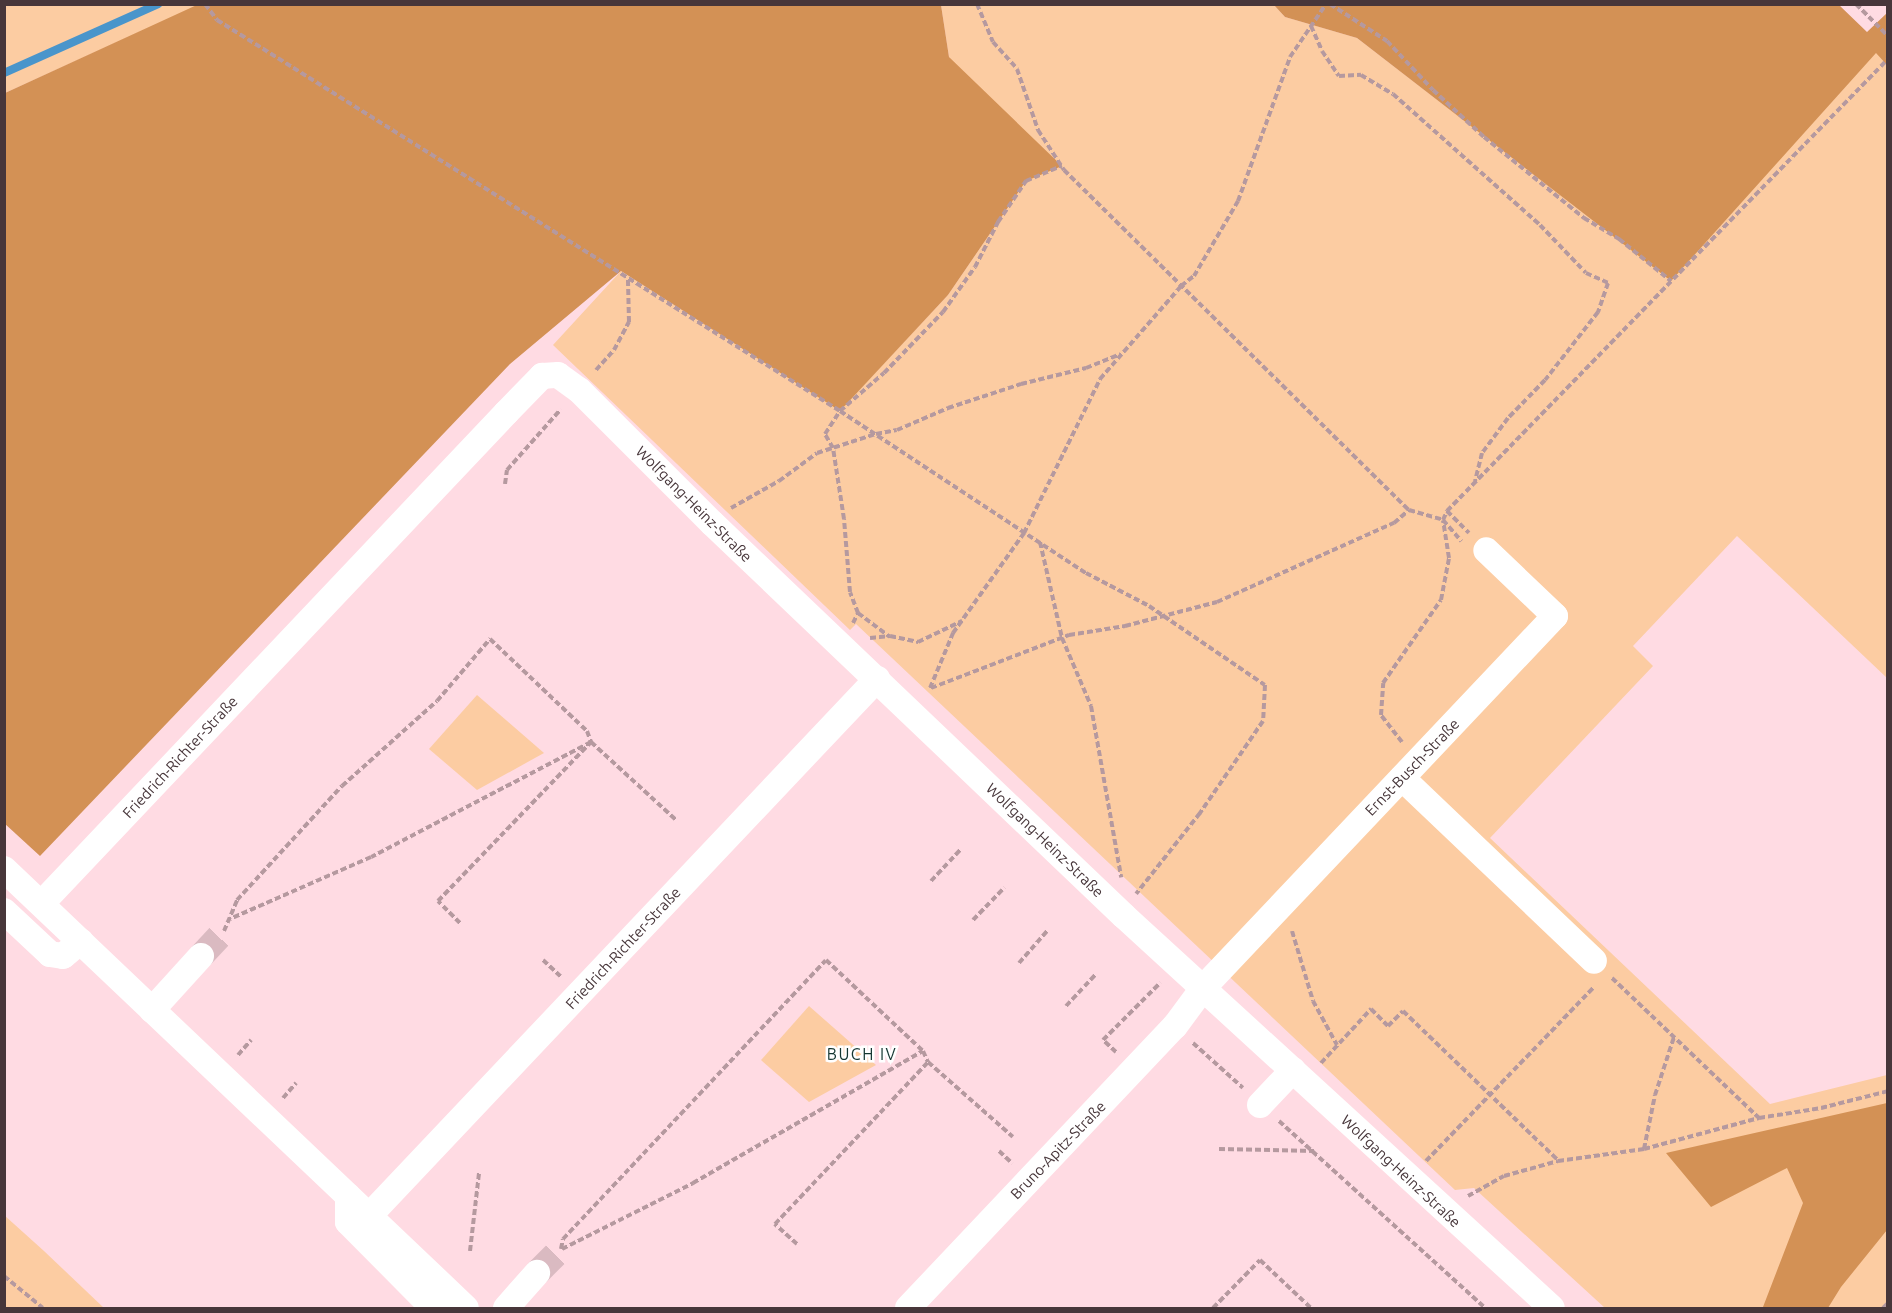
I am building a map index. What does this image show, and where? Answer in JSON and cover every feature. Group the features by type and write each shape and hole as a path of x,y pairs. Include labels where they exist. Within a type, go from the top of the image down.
{"street":[{"name":"Wolfgang-Heinz-Straße","path":"542,376 558,375 579,390 712,523 1124,916 1552,1308"},
{"name":"Friedrich-Richter-Straße","path":"42,903 542,376"},
{"name":"Ernst-Busch-Straße","path":"1203,988 1555,616 1486,550"},
{"name":"Friedrich-Richter-Straße","path":"368,1217 877,679"},
{"path":"1402,778 1600,967"},
{"path":"4,869 466,1308"},
{"path":"4,911 50,954 63,956 81,941"},
{"path":"152,1010 201,957"},
{"name":"Bruno-Apitz-Straße","path":"908,1308 1175,1026 1203,988"},
{"path":"1260,1105 1299,1076"},
{"path":"348,1196 348,1222 433,1308"},
{"path":"506,1308 537,1274"}],"path":[{"path":"205,4 217,20 840,411 1086,573 1162,615 1265,685 1263,721 1200,813 1139,889 1124,916"},
{"path":"977,4 993,42 1017,69 1038,130 1062,166 1409,510 1443,520"},
{"path":"909,710 930,688 953,633 1024,533 1100,379 1181,286 1194,276 1238,201 1290,57 1328,4 1387,41 1432,90 1484,137 1584,218 1619,239 1671,281"},
{"path":"1856,4 1887,36"},
{"path":"1311,26 1322,51 1339,76 1361,75 1393,94 1540,225 1586,273 1608,283 1598,312 1545,380 1508,418 1482,453 1475,482"},
{"path":"1402,778 1406,747 1381,715 1383,683 1441,600 1449,558 1443,520 1447,511 1887,59"},
{"path":"890,636 858,613 850,592 844,519 832,448 825,434 840,411 884,373 943,312 975,267 998,222 1026,181 1062,166"},
{"path":"505,484 507,470 614,350 629,322 628,279"},
{"path":"712,523 729,509 779,481 817,453 876,434 897,430 948,408 1021,384 1086,368 1123,352"},
{"path":"930,688 1062,638 1125,626 1217,602 1394,523 1409,510"},
{"path":"1040,542 1062,638 1091,706 1119,861 1124,916"},
{"path":"842,645 858,613"},
{"path":"842,645 867,638 890,636 918,642 963,621"},
{"path":"224,932 237,900 342,786 437,701 490,639 587,731 591,742 676,820"},
{"path":"230,918 371,857 591,742"},
{"path":"460,922 438,901 591,742"},
{"path":"931,881 961,849"},
{"path":"974,920 1004,888"},
{"path":"1291,928 1313,1001 1337,1045"},
{"path":"1019,963 1048,930"},
{"path":"923,1051 693,1183 561,1249 563,1239 826,960 923,1051 928,1062 1013,1137"},
{"path":"1409,1179 1490,1095 1600,967 1759,1118"},
{"path":"1066,1006 1096,974"},
{"path":"1299,1076 1337,1045 1371,1009 1388,1026 1403,1011 1558,1161"},
{"path":"1175,1026 1485,1308"},
{"path":"1644,1149 1655,1095 1674,1036"},
{"path":"797,1244 775,1224 928,1062"},
{"path":"1461,1200 1504,1176 1558,1161 1644,1149 1759,1118 1821,1108 1887,1091"},
{"path":"1219,1149 1314,1151"},
{"path":"470,1251 479,1173"},
{"path":"1213,1308 1260,1260 1311,1308"},
{"path":"4,1276 43,1308"},
{"path":"1883,1308 1887,1302"}],"shaded area":[{"path":"5,4 199,5 5,93"},
{"path":"199,4 941,5 949,57 1062,166 1026,181 948,295 840,411 621,271 510,364 40,856 4,823 5,93"},
{"path":"941,5 1274,5 1285,17 1357,38 1646,261 1862,36 1888,64 1887,678 1737,536 1633,646 1653,666 1490,838 1770,1104 1887,1075 1887,1308 1605,1308 1474,1188 1455,1190 856,624 850,630 553,345 621,271 840,410 948,295 1026,181 949,57"},
{"path":"1274,5 1839,5 1867,32 1887,13 1887,65 1876,53 1671,281 1357,38 1285,17"},
{"path":"477,695 544,753 477,790 429,749"},
{"path":"809,1006 876,1065 809,1102 761,1060"},
{"path":"1887,1103 1887,1230 1841,1287 1828,1308 1763,1307 1803,1203 1787,1168 1711,1207 1666,1153"},
{"path":"4,1215 44,1251 104,1308 5,1308"}],"waterway":[{"path":"4,73 158,4"}],"tunnel":[{"path":"201,956 224,931"},
{"path":"537,1273 561,1249"}],"district":[{"name":"BUCH IV","path":"862,1054"}]}
